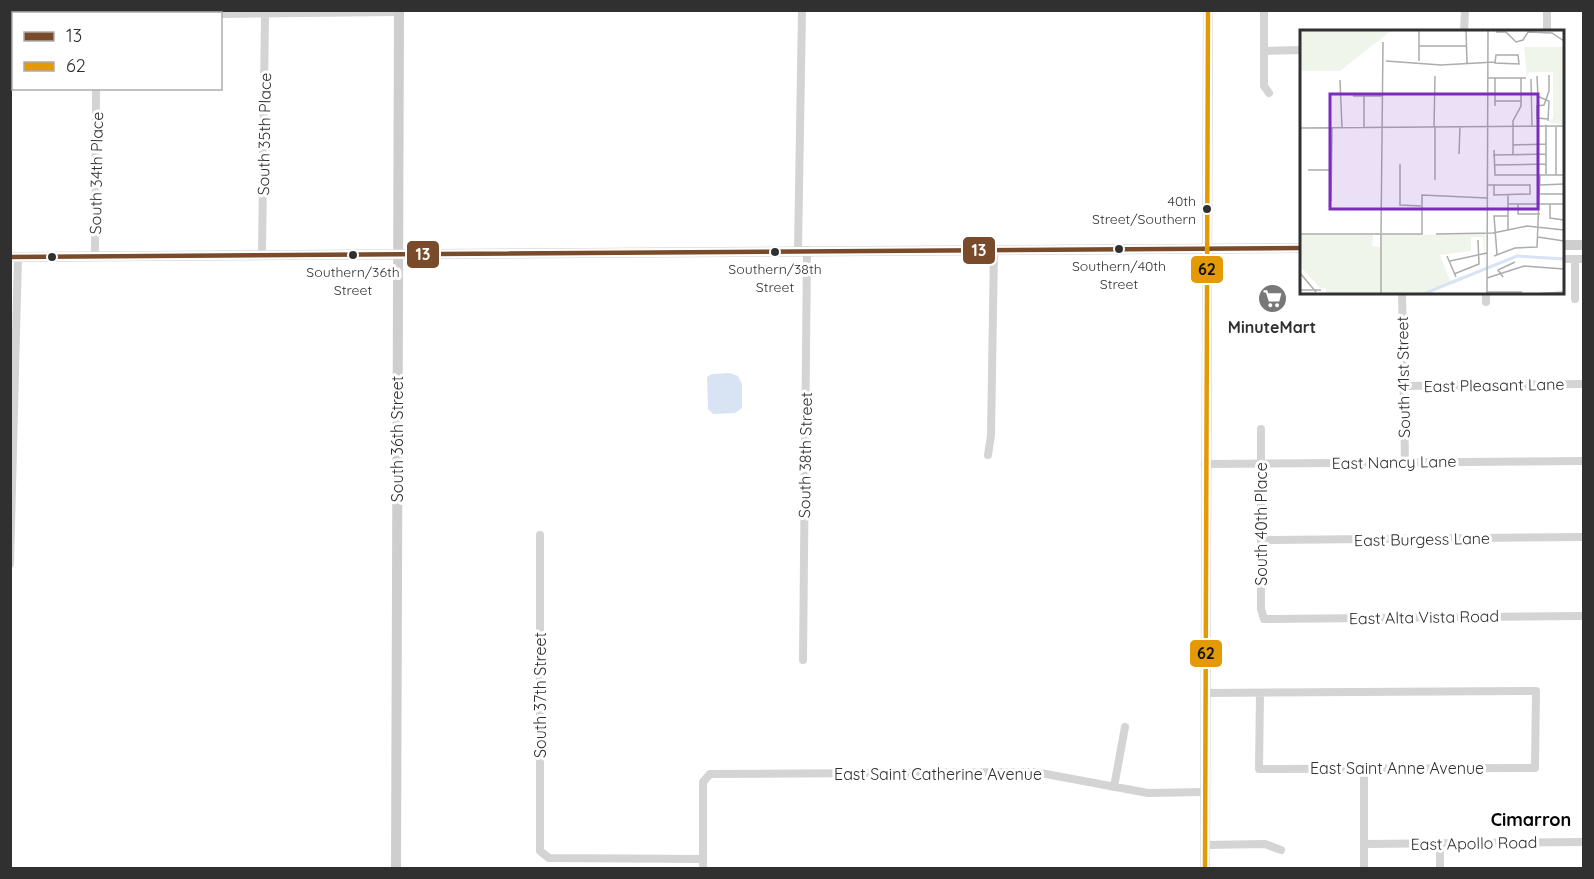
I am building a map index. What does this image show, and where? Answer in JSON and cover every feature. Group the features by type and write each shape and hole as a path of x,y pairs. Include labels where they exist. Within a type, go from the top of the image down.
{"main road":[{"path":"1205,868 1208,10"},
{"name":"South 36th Street","path":"396,868 399,11"},
{"path":"1564,245 1584,245"},
{"path":"14,257 1300,248"}],"street":[{"name":"South 38th Street","path":"802,10 803,660"},
{"path":"1264,10 1264,86 1269,93"},
{"path":"1464,30 1465,10"},
{"path":"1547,10 1547,30"},
{"path":"222,14 399,11"},
{"name":"South 35th Place","path":"262,255 265,14"},
{"path":"1264,51 1300,50"},
{"name":"South 34th Place","path":"94,257 96,90"},
{"path":"988,455 991,435 994,249"},
{"path":"10,564 14,257"},
{"path":"1564,260 1579,259 1575,299"},
{"name":"South 41st Street","path":"1402,294 1405,462"},
{"path":"1486,294 1486,302"},
{"name":"East Pleasant Lane","path":"1404,386 1584,384"},
{"name":"South 40th Place","path":"1262,429 1261,609 1264,619"},
{"name":"East Nancy Lane","path":"1205,464 1584,461"},
{"name":"South 37th Street","path":"540,535 540,851 542,856 549,858 703,858"},
{"name":"East Burgess Lane","path":"1261,540 1584,537"},
{"name":"East Alta Vista Road","path":"1264,619 1584,616"},
{"name":"East Saint Anne Avenue","path":"1536,691 1536,768 1259,769 1260,693 1536,691"},
{"path":"1205,693 1260,693"},
{"path":"1114,787 1125,727"},
{"path":"1364,768 1364,868"},
{"name":"East Saint Catherine Avenue","path":"703,858 706,776 1035,772 1148,793 1205,792"},
{"name":"East Apollo Road","path":"1364,844 1584,842"},
{"path":"1440,843 1440,868"},
{"path":"1205,845 1265,844 1281,850"},
{"path":"703,858 703,868"}],"water":[{"path":"730,373 738,376 742,384 742,408 735,413 713,414 708,409 707,377 712,374"}],"transit line":[{"name":"62","path":"1205,868 1208,10"},
{"name":"13","path":"10,257 1300,248"}],"place":[{"name":"40th Street/Southern","path":"1207,209"},
{"name":"Southern/40th Street","path":"1119,249"},
{"name":"Southern/38th Street","path":"775,252"},
{"name":"Southern/36th Street","path":"353,255"},
{"name":"MinuteMart","path":"1272,299"}],"district":[{"name":"Cimarron","path":"1531,819"}]}
